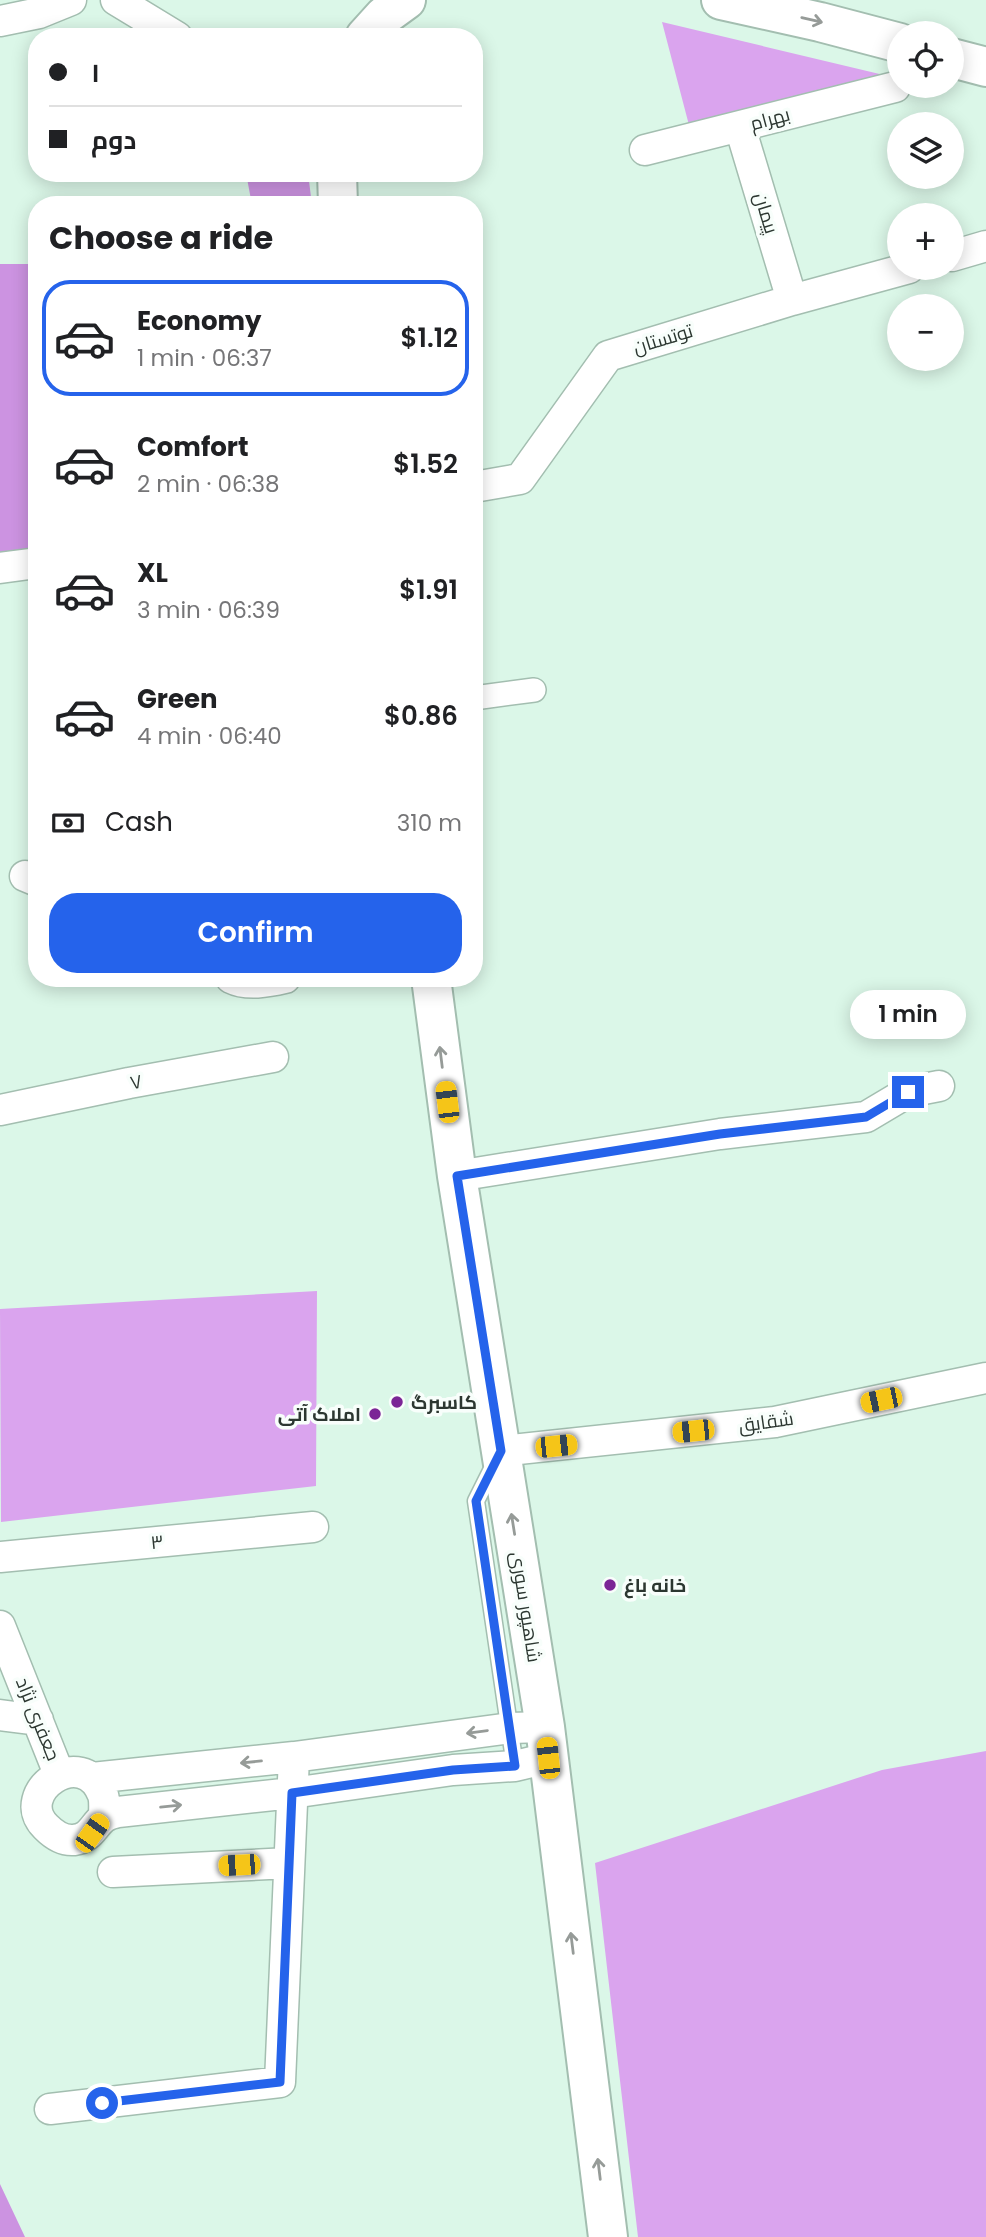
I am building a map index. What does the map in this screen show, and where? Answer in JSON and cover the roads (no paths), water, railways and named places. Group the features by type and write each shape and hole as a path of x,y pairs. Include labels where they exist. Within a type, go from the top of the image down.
{"main road":[{"path":"373,28 406,0"},
{"path":"721,0 887,40"},
{"path":"964,61 986,67"},
{"name":"شاهپور سوری","path":"432,987 457,1176 501,1451 529,1745 608,2237"}],"street":[{"path":"0,21 39,13 71,0"},
{"path":"116,0 162,28"},
{"name":"بهرام","path":"645,150 887,88"},
{"name":"پیمان","path":"740,127 792,300"},
{"path":"964,252 986,246"},
{"name":"توتستان","path":"483,486 520,480 608,356 887,274"},
{"path":"0,568 28,564"},
{"path":"483,697 534,690"},
{"name":"۷","path":"0,1110 273,1057"},
{"path":"457,1176 720,1134 866,1117 908,1092 939,1086"},
{"name":"شقایق","path":"501,1451 775,1422 986,1378"},
{"name":"۳","path":"0,1557 313,1527"},
{"name":"جعفری نژاد","path":"0,1626 59,1774"},
{"path":"0,1715 38,1720"},
{"path":"92,1778 104,1796 104,1816 92,1833 74,1840 55,1836 41,1822 37,1804 44,1785 59,1774 76,1772 92,1778 294,1757 529,1745"},
{"path":"104,1816 118,1812 292,1793 453,1770 529,1745"},
{"path":"50,2109 280,2082 294,1757"},
{"path":"113,1872 289,1863"}],"place":[{"name":"کاسبرگ","path":"397,1402"},
{"name":"املاک آتی","path":"375,1414"},
{"name":"خانه باغ","path":"610,1585"}]}
